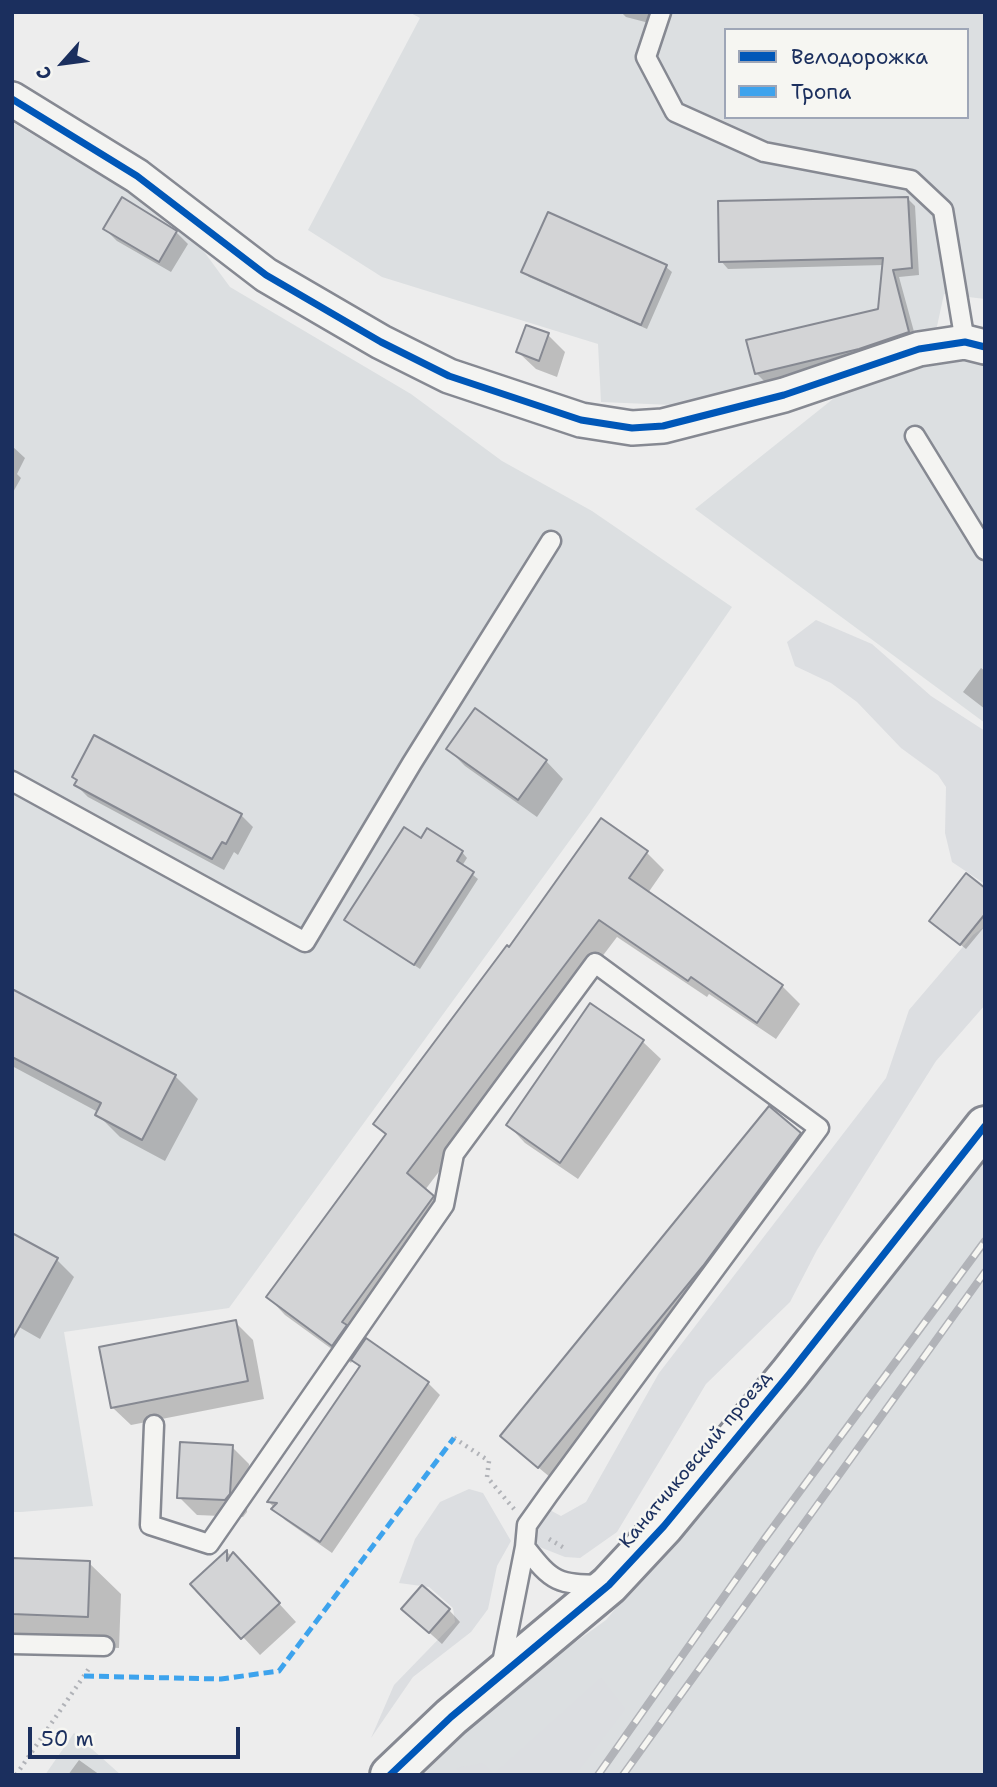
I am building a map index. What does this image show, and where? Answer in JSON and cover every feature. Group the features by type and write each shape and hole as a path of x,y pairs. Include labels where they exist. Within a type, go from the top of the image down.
{"street":[{"path":"12,99 137,176 266,275 381,342 449,376 581,419 632,428 663,426 784,395 919,349 975,344"},
{"name":"Канатчиковский проезд","path":"390,1775 451,1717 609,1585 664,1526 782,1384 985,1126"}],"lane":[{"path":"662,12 646,57 675,112 764,152 911,180 943,210 975,344"},
{"path":"915,436 985,550"},
{"path":"12,781 305,942 551,541"},
{"path":"155,1425 150,1525 209,1544 444,1205 454,1154 595,963 819,1128 527,1525 500,1677"},
{"path":"525,1547 544,1572 568,1584 609,1585"},
{"path":"12,1644 104,1646"}],"path":[{"path":"454,1438 489,1461 487,1476 527,1525"},
{"path":"16,1775 104,1646"}],"shaded area":[{"path":"409,12 985,12 985,299 944,294 936,331 696,406 601,402 598,344 382,277 308,230 420,18"},
{"path":"12,122 186,227 230,287 411,394 502,461 592,511 732,607 589,814 229,1308 64,1332 93,1506 21,1512 12,1512"},
{"path":"958,355 985,360 985,723 695,509 853,383"},
{"path":"816,620 872,644 931,696 985,731 985,884 952,862 945,833 946,787 938,775 901,748 857,702 831,683 795,666 787,642"},
{"path":"985,926 985,1005 936,1061 817,1250 790,1302 706,1384 617,1532 580,1558 565,1557 537,1546 534,1515 548,1509 561,1516 586,1502 659,1373 886,1078 909,1010 973,935"},
{"path":"985,1161 985,1775 416,1775 451,1732 606,1620"},
{"path":"469,1489 483,1493 511,1541 497,1566 488,1609 471,1632 413,1677 371,1738 394,1685 455,1622 453,1608 429,1587 399,1583 415,1539 440,1502"},
{"path":"601,1678 625,1709 575,1775 463,1775 456,1768 483,1763 494,1774"},
{"path":"74,1733 121,1775 45,1775"}],"building":[{"path":"122,197 177,231 159,262 103,229"},
{"path":"908,197 912,268 893,270 909,332 859,349 755,374 746,340 878,309 883,258 719,262 718,201"},
{"path":"548,212 667,265 641,325 521,272"},
{"path":"526,325 549,333 539,361 516,352"},
{"path":"475,708 547,760 518,800 446,749"},
{"path":"94,735 242,814 226,844 222,842 212,859 74,785 77,780 72,777"},
{"path":"601,818 648,851 629,878 783,985 757,1023 691,977 688,981 599,920 407,1173 434,1196 342,1322 347,1325 332,1346 266,1297 386,1134 373,1124 507,945 509,947"},
{"path":"404,827 421,838 427,828 463,851 457,861 474,872 414,965 344,920"},
{"path":"966,873 985,888 985,914 960,945 929,921"},
{"path":"12,989 176,1075 142,1140 95,1115 101,1103 12,1057"},
{"path":"590,1003 644,1040 560,1163 506,1125"},
{"path":"769,1106 801,1133 703,1266 538,1468 500,1436"},
{"path":"12,1233 58,1258 12,1340"},
{"path":"236,1320 248,1381 111,1408 99,1347"},
{"path":"366,1338 429,1382 320,1542 271,1509 277,1503 267,1502 360,1366 351,1360"},
{"path":"180,1442 233,1445 230,1494 225,1500 177,1498"},
{"path":"227,1550 227,1561 233,1552 280,1603 241,1639 190,1584"},
{"path":"12,1558 90,1561 88,1617 12,1614"},
{"path":"422,1585 450,1609 429,1633 401,1609"}],"railway":[{"path":"598,1775 763,1541 985,1241"},
{"path":"623,1775 985,1272"}],"marked path":[{"path":"84,1676 221,1679 279,1671 454,1438"}],"cycle path":[{"path":"12,99 137,176 266,275 381,342 449,376 581,420 632,428 663,426 784,395 919,349 965,342 985,347"},
{"path":"390,1775 451,1717 609,1585 664,1526 790,1373 985,1126"}]}
